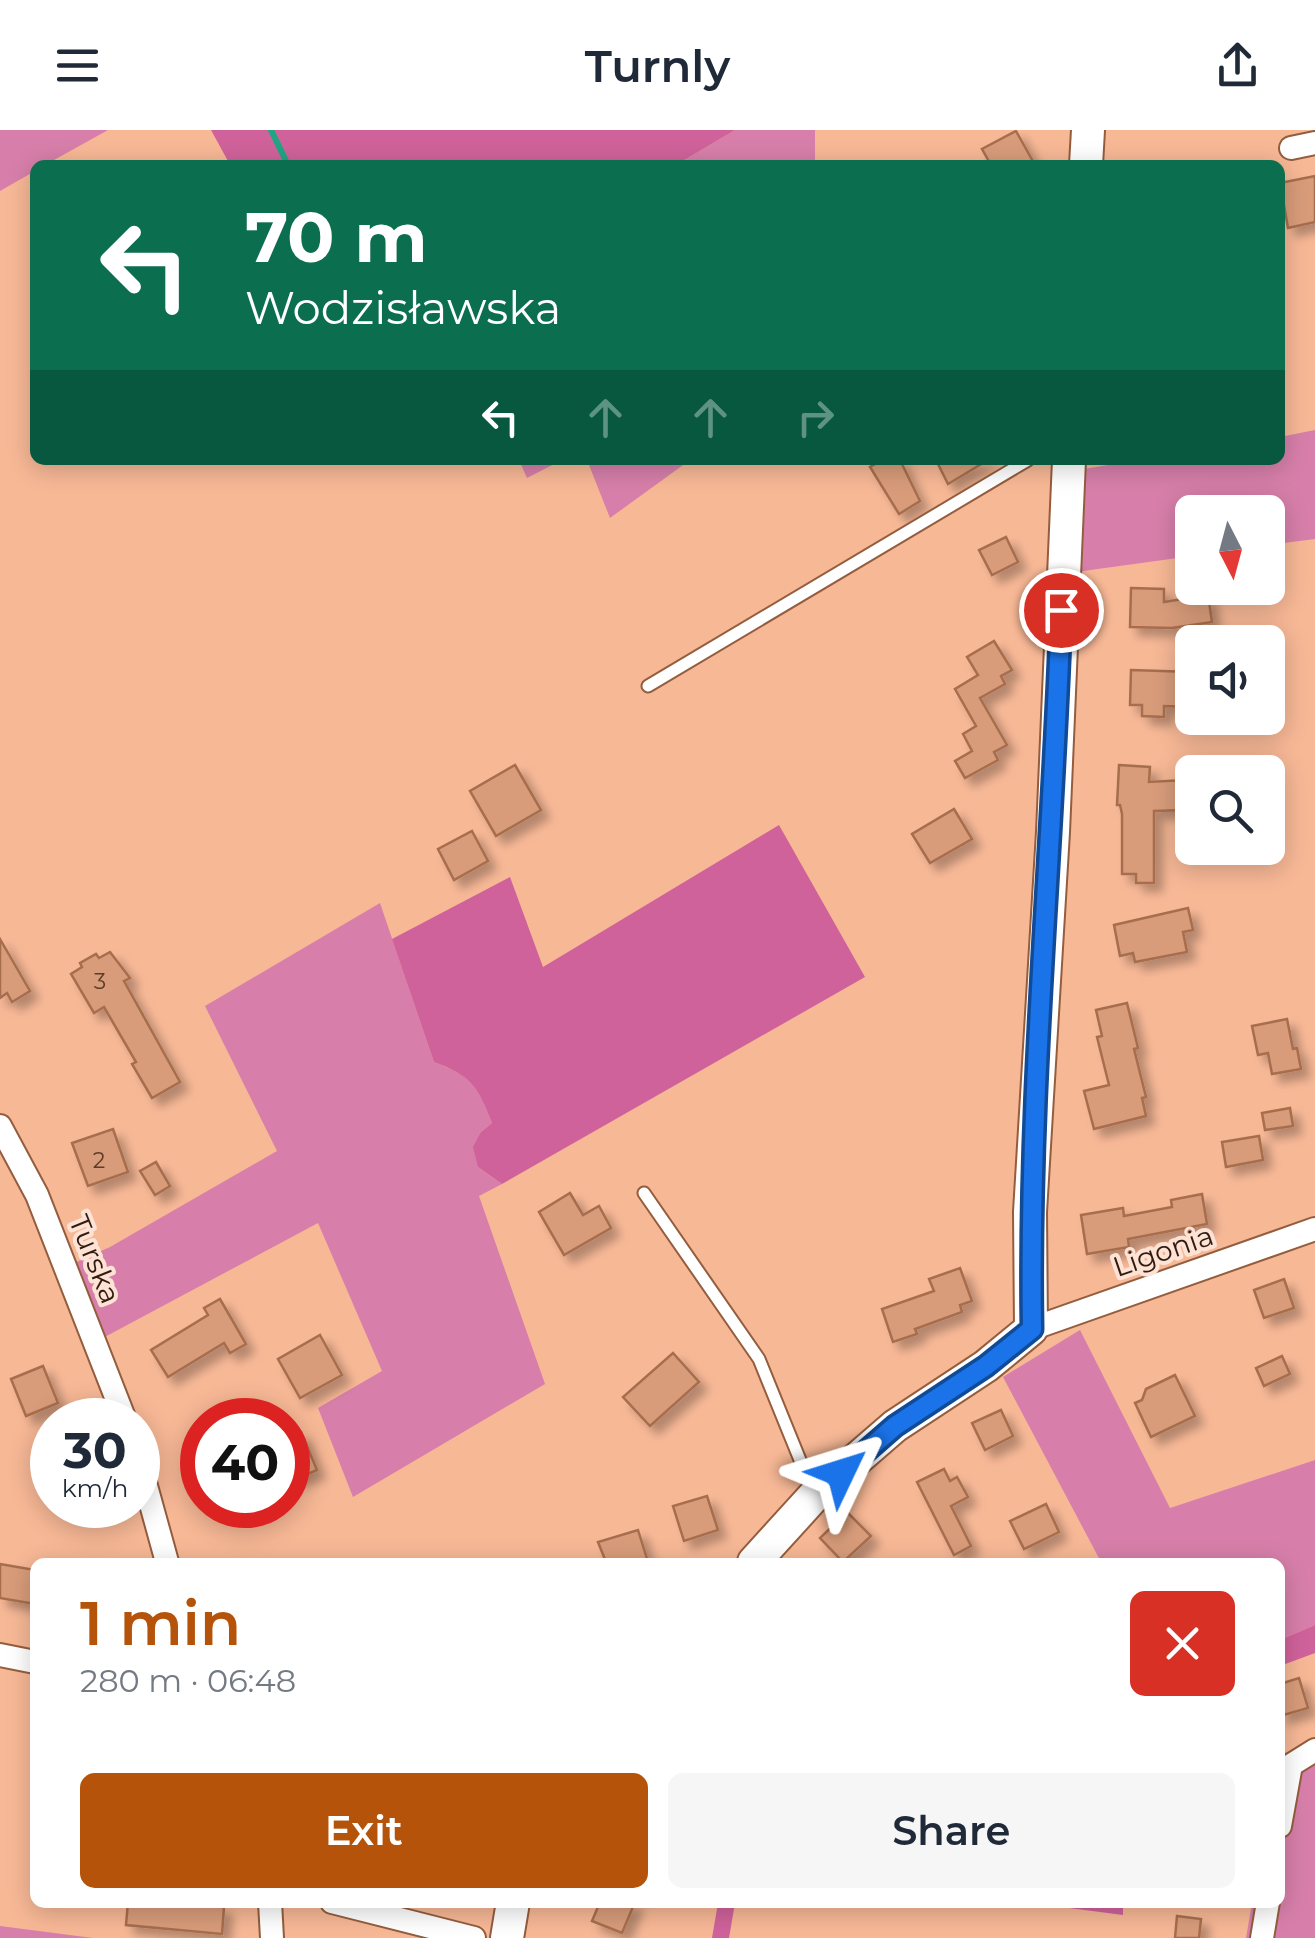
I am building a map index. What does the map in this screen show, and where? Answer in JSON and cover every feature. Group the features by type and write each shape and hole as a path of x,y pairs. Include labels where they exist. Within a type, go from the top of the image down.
{"street":[{"path":"1086,160 1088,130"},
{"path":"1291,148 1315,143"},
{"path":"758,1558 814,1496 895,1426 986,1366 1032,1329 1030,1212 1053,832 1069,465"},
{"name":"Turska","path":"0,1126 36,1195 116,1398"},
{"name":"Ligonia","path":"1032,1329 1315,1229"},
{"path":"158,1528 166,1558"},
{"path":"0,1655 30,1661"},
{"path":"1285,1798 1291,1765 1315,1750"},
{"path":"270,1908 272,1938"},
{"path":"356,1908 474,1938"},
{"path":"507,1938 512,1908"},
{"path":"1262,1938 1267,1908"}],"lane":[{"path":"648,686 1020,465"},
{"path":"644,1193 759,1359 814,1496"}],"shaded area":[{"path":"0,130 108,130 54,160 30,160 30,174 0,191"},
{"path":"211,130 735,130 684,160 227,160"},
{"path":"735,130 815,130 815,160 684,160"},
{"path":"1315,430 1315,539 1285,543 1285,495 1175,495 1175,558 1076,572 1084,469 1108,465 1285,465 1285,436"},
{"path":"521,465 552,465 527,478"},
{"path":"589,465 683,465 610,518"},
{"path":"779,825 865,977 502,1184 478,1167 473,1147 481,1132 492,1123 472,1084 434,1062 392,939 510,877 543,967"},
{"path":"380,903 434,1062 473,1084 492,1123 481,1132 478,1167 502,1184 479,1196 545,1384 353,1497 318,1408 382,1371 318,1223 101,1339 72,1264 110,1247 277,1151 205,1006"},
{"path":"1080,1330 1170,1508 1315,1460 1315,1625 1285,1638 1285,1558 1099,1558 1003,1377"},
{"path":"1315,1625 1315,1653 1285,1664 1285,1638"},
{"path":"1315,1745 1315,1938 1246,1938 1251,1908 1285,1908 1285,1753"},
{"path":"717,1908 734,1908 729,1938 712,1938"},
{"path":"1069,1908 1123,1908 1123,1915"},
{"path":"0,1926 93,1938 0,1938"}],"building":[{"path":"1016,131 1032,160 988,160 982,149"},
{"path":"1315,176 1315,222 1288,228 1285,182"},
{"path":"902,465 920,501 899,514 870,467"},
{"path":"938,465 980,465 948,484"},
{"path":"1006,537 1018,562 992,575 979,550"},
{"path":"1131,588 1164,589 1164,602 1175,600 1175,605 1209,605 1212,622 1172,628 1130,627"},
{"path":"994,641 1012,670 1001,676 1005,684 980,698 1007,745 994,752 998,760 965,778 955,761 972,751 963,734 976,726 955,689 978,675 967,657"},
{"path":"1131,670 1175,671 1175,706 1164,706 1164,717 1142,716 1142,705 1130,705"},
{"path":"515,765 541,810 496,836 470,791"},
{"path":"1119,765 1150,767 1149,782 1175,781 1175,810 1154,811 1154,883 1136,883 1136,874 1122,874 1122,814 1117,805"},
{"path":"954,809 972,839 930,863 912,834"},
{"path":"472,831 488,861 454,880 438,849"},
{"path":"1188,908 1193,930 1183,932 1187,952 1135,962 1133,953 1120,956 1114,925"},
{"path":"0,939 30,991 12,1002 7,993 0,998"},
{"path":"110,952 130,978 124,981 180,1082 152,1098 104,1007 94,1013 71,974 82,967 80,963"},
{"path":"1127,1003 1138,1048 1134,1049 1146,1097 1142,1098 1146,1116 1094,1129 1084,1091 1109,1085 1097,1037 1102,1036 1096,1010"},
{"path":"1287,1019 1301,1069 1272,1074 1268,1053 1258,1055 1252,1026"},
{"path":"1290,1108 1293,1126 1265,1130 1262,1113"},
{"path":"113,1129 128,1172 88,1186 72,1143"},
{"path":"1259,1136 1263,1160 1226,1167 1222,1142"},
{"path":"156,1162 170,1186 155,1195 140,1171"},
{"path":"570,1193 583,1215 599,1206 611,1228 564,1255 539,1212"},
{"path":"1202,1194 1207,1224 1128,1239 1129,1247 1087,1254 1081,1215 1123,1208 1124,1216 1172,1207 1171,1200"},
{"path":"960,1268 972,1301 960,1305 962,1312 915,1329 917,1334 893,1342 882,1309 934,1291 929,1279"},
{"path":"1284,1279 1294,1308 1264,1318 1254,1290"},
{"path":"220,1299 246,1344 230,1353 224,1343 168,1377 151,1350 208,1315 204,1308"},
{"path":"320,1335 342,1375 300,1398 278,1359"},
{"path":"673,1353 699,1382 650,1426 623,1397"},
{"path":"1282,1356 1290,1374 1264,1386 1256,1368"},
{"path":"43,1366 56,1398 30,1398 30,1414 26,1416 11,1379"},
{"path":"1175,1375 1195,1416 1151,1437 1135,1403 1142,1400 1146,1389"},
{"path":"1001,1410 1013,1436 985,1450 972,1423"},
{"path":"310,1453 317,1470 310,1473"},
{"path":"944,1469 950,1481 957,1477 968,1497 951,1506 971,1546 954,1555 917,1482"},
{"path":"707,1496 718,1530 684,1541 673,1506"},
{"path":"1046,1504 1059,1532 1024,1549 1010,1521"},
{"path":"847,1512 871,1536 847,1558 839,1558 820,1538"},
{"path":"638,1530 647,1558 604,1558 598,1542"},
{"path":"0,1564 30,1569 30,1603 0,1598"},
{"path":"1299,1678 1308,1708 1285,1715 1285,1682"},
{"path":"127,1908 224,1908 222,1934 126,1925"},
{"path":"597,1908 632,1908 622,1933 592,1921"},
{"path":"1177,1916 1201,1919 1199,1938 1175,1938"}],"waterway":[{"path":"271,130 286,160"}],"route":[{"path":"841,1473 895,1426 986,1366 1032,1329 1030,1212 1053,832 1061,610"}]}
